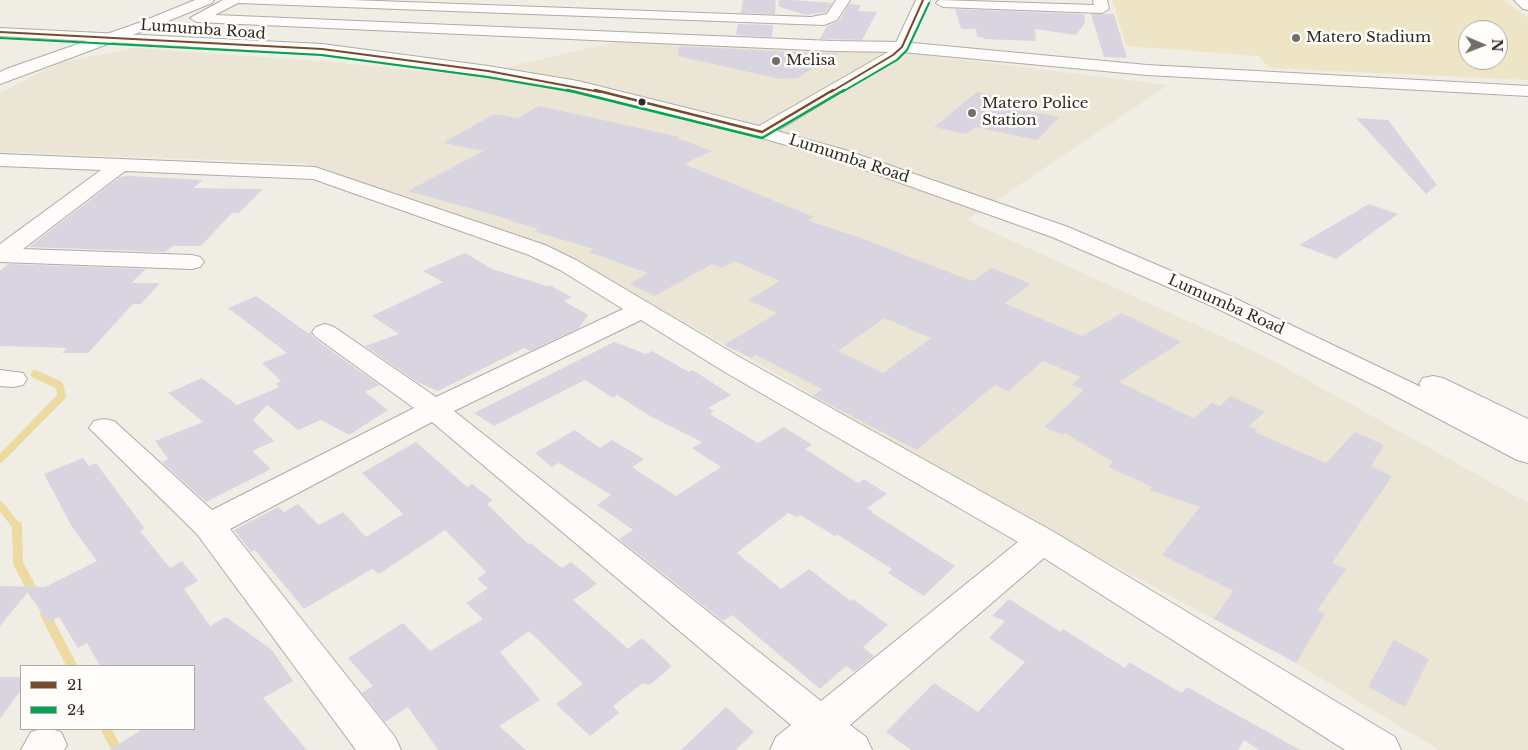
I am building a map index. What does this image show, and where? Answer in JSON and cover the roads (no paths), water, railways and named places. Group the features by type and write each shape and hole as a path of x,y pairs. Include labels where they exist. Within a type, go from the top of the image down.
{"street":[{"path":"0,79 15,71 146,25 207,0"},
{"path":"234,0 197,18 895,47 1147,70 1528,91"},
{"path":"240,0 315,1 824,21 832,17 843,0"},
{"path":"724,16 734,0"},
{"path":"895,47 913,0"},
{"path":"760,128 868,72 895,47 924,0"},
{"path":"943,3 1102,9 1100,0"},
{"path":"1520,0 1528,6"},
{"name":"Lumumba Road","path":"0,20 146,25 336,40 581,78 880,159 1052,221 1245,299 1473,403 1528,431"},
{"name":"Lumumba Road","path":"0,32 113,36 322,49 488,71 578,86 760,128 1069,236 1221,301 1396,385 1528,454"},
{"path":"0,160 315,173 536,250 568,265 733,365 1042,541 1380,750"},
{"path":"0,255 122,164"},
{"path":"0,255 192,262"},
{"path":"209,526 434,409 643,309"},
{"path":"325,332 434,409 851,750"},
{"path":"104,428 209,526 380,750"},
{"path":"791,750 1042,541"}],"waterway":[{"path":"0,459 62,396 59,385 35,374"},
{"path":"0,505 17,527"},
{"path":"17,526 18,563 35,595"},
{"path":"45,614 71,665"},
{"path":"107,730 117,750"}],"place":[{"name":"Matero Stadium","path":"1296,38"},
{"name":"Melisa","path":"776,61"},
{"name":"Matero Police Station","path":"972,113"}]}
